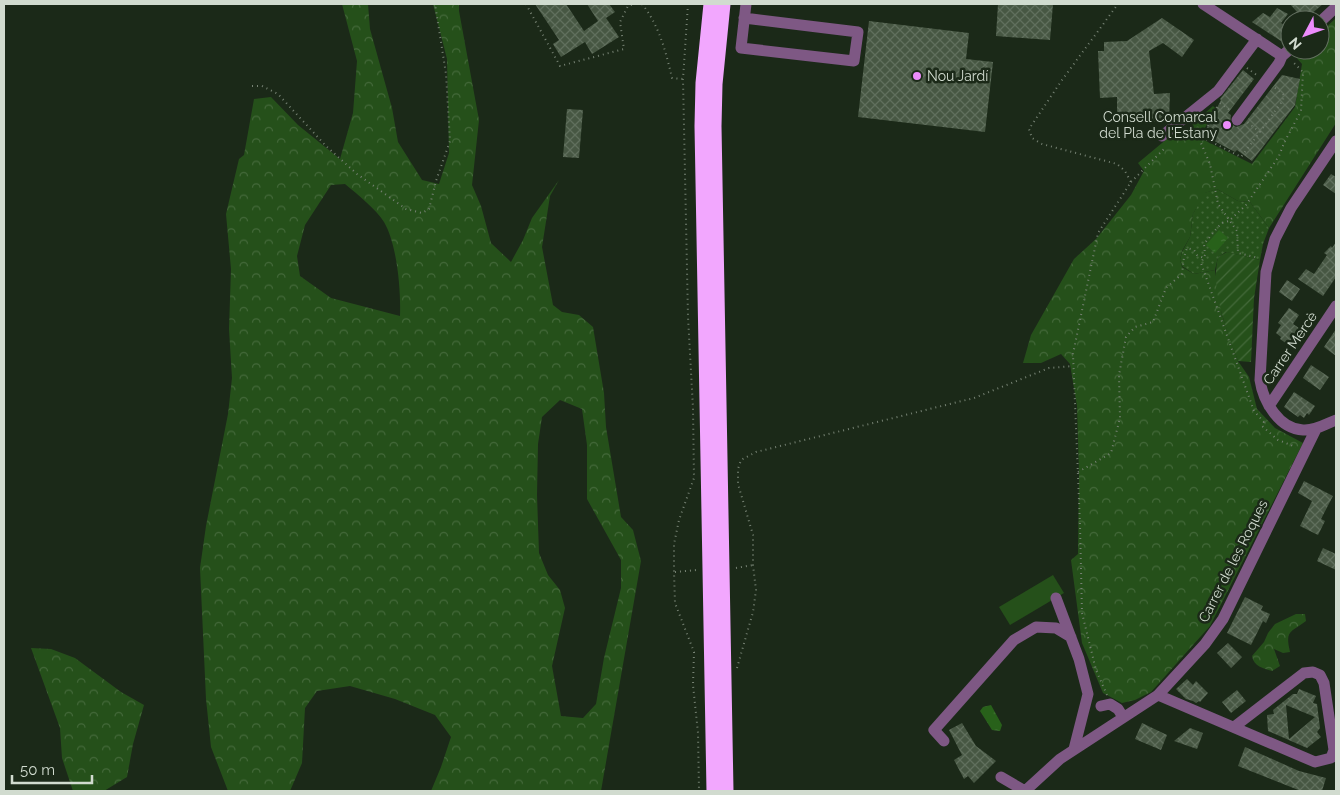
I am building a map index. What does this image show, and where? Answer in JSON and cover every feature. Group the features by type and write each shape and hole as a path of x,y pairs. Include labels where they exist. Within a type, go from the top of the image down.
{"highway":[{"path":"711,4 703,83 702,126 714,791"},
{"path":"724,4 715,84 714,135 726,791"}],"street":[{"path":"744,18 858,32 854,61 741,48 744,18 746,4"},
{"path":"1203,4 1257,39 1280,49"},
{"path":"1164,141 1218,91 1257,39"},
{"path":"1237,120 1281,60"},
{"path":"1336,141 1281,225 1269,260 1266,272 1260,380 1264,398 1271,409 1288,425 1296,429 1316,429 1336,420"},
{"name":"Carrer Mercè","path":"1271,409 1336,306"},
{"name":"Carrer de les Roques","path":"1001,777 1025,791 1060,759 1158,695 1205,644 1223,619 1316,429"},
{"path":"1056,598 1079,659 1088,694 1074,749"},
{"path":"944,741 934,730 1014,640 1036,627 1056,628 1071,637"},
{"path":"1158,695 1315,762 1331,758 1334,750 1324,683 1320,675 1312,672 1304,673 1234,726"},
{"path":"1106,705 1118,708 1123,717"}],"path":[{"path":"252,86 262,86 278,94 326,146 357,174 406,209 422,213 429,209 450,141 446,74 435,4"},
{"path":"526,4 560,66 624,49 620,22 628,6 634,4"},
{"path":"642,4 649,13 665,48 672,78 683,79"},
{"path":"688,4 683,79 688,317 693,408 694,478 679,520 674,544 674,572 675,603 694,652 693,685 698,733 699,791"},
{"path":"1118,4 1062,80 1029,129 1032,138 1042,144 1117,164 1125,171 1131,182"},
{"path":"1264,422 1254,411 1210,286 1202,271 1201,263 1204,258 1204,244 1222,223 1229,221 1246,205 1279,156 1301,111 1303,72 1292,60"},
{"path":"1219,102 1201,143 1210,164 1218,204 1237,231 1238,252 1269,260"},
{"path":"1202,137 1241,157"},
{"path":"1106,705 1082,614 1073,354 1098,233 1131,182 1164,141"},
{"path":"1078,472 1111,452 1120,418 1119,375 1126,337 1135,326 1153,322 1166,288 1182,274 1184,257 1188,248 1204,258"},
{"path":"737,670 753,612 756,590 753,565 753,535 738,484 738,469 741,460 756,452 974,398 1049,368 1073,366"},
{"path":"1271,409 1262,426 1278,440 1306,450"},
{"path":"732,568 753,565"},
{"path":"674,572 702,569"}],"green space":[{"path":"342,4 368,4 370,29 392,108 398,142 422,180 439,184 449,153 447,59 433,4 459,4 479,120 472,185 481,206 491,243 511,262 532,218 559,180 550,196 542,247 553,305 562,312 579,315 593,327 604,393 606,427 621,517 633,530 641,561 601,791 431,791 451,737 435,715 395,699 350,686 317,691 305,708 302,763 290,791 228,791 211,747 206,699 200,568 206,526 228,414 232,378 229,329 231,269 226,214 239,159 244,155 254,99 271,97 298,125 340,159 353,113 357,61","holes":["345,184 376,212 388,231 397,267 400,316 331,298 300,276 297,256 305,225 331,185","560,400 582,409 587,445 587,499 621,560 621,588 604,658 596,704 583,718 561,716 552,666 565,608 560,590 548,575 539,553 538,444 542,417"]},
{"path":"1336,18 1336,123 1269,228 1250,202 1238,201 1217,189 1205,193 1193,214 1190,237 1182,251 1180,260 1182,267 1194,274 1215,270 1222,315 1238,361 1249,377 1257,409 1275,428 1303,443 1210,626 1151,692 1135,700 1122,703 1103,693 1082,643 1071,560 1078,554 1079,473 1077,406 1070,364 1061,354 1041,363 1023,363 1031,335 1074,259 1096,239 1131,195 1144,171 1138,163 1180,128 1252,164 1295,107 1302,64 1298,60 1330,60 1330,24"},
{"path":"1213,106 1215,108 1200,138 1185,131"},
{"path":"1217,189 1238,201 1250,202 1269,228 1260,260 1226,252 1218,257 1215,270 1194,274 1182,266 1180,260 1182,252 1190,237 1193,214 1204,193"},
{"path":"1227,252 1260,260 1254,298 1251,362 1238,361 1221,310 1216,283 1216,270 1218,257"},
{"path":"1053,575 1064,593 1010,625 999,607"},
{"path":"1296,614 1305,614 1306,621 1290,633 1288,640 1290,652 1283,653 1274,649 1280,666 1272,671 1257,665 1252,656 1264,642 1268,633 1275,624"},
{"path":"31,648 51,649 75,658 121,692 144,705 133,744 127,777 104,791 73,791 62,758 60,728"}],"water":[{"path":"1219,230 1228,238 1215,253 1206,245"},
{"path":"991,705 1002,725 1000,731 992,730 980,711 983,707"}],"building":[{"path":"535,4 566,4 584,31 598,21 587,4 609,4 615,12 606,18 619,37 592,54 585,42 561,57 553,44 559,40"},
{"path":"998,4 1053,4 1050,40 996,36"},
{"path":"1290,4 1323,4 1316,10 1295,10"},
{"path":"1277,8 1281,10 1280,40 1252,22 1263,13 1270,17"},
{"path":"1162,18 1194,40 1182,57 1163,43 1149,51 1154,94 1170,93 1169,121 1117,123 1117,97 1100,98 1098,51 1104,51 1104,42 1127,41"},
{"path":"869,21 969,33 966,59 993,62 985,132 858,117"},
{"path":"1243,70 1254,79 1228,113 1231,115 1230,123 1236,127 1244,124 1282,75 1300,79 1295,105 1252,161 1237,150 1235,152 1203,135 1220,99"},
{"path":"567,109 583,110 579,158 563,157"},
{"path":"1331,174 1336,177 1336,194 1323,185"},
{"path":"1336,242 1336,277 1323,296 1298,279 1306,269 1314,274 1327,255 1324,253 1331,246 1332,248"},
{"path":"1287,280 1300,289 1292,301 1279,292"},
{"path":"1289,308 1299,315 1293,324 1305,332 1294,349 1280,339 1281,337 1276,333 1281,325 1278,323"},
{"path":"1336,329 1336,356 1324,347"},
{"path":"1311,365 1329,377 1320,390 1303,378"},
{"path":"1294,392 1315,406 1309,415 1307,413 1304,418 1300,415 1298,417 1284,407"},
{"path":"1304,481 1333,496 1321,519 1325,521 1318,535 1300,526 1312,501 1298,493"},
{"path":"1323,548 1336,554 1336,570 1317,561"},
{"path":"1245,597 1263,606 1261,610 1270,614 1266,623 1263,621 1251,645 1227,633"},
{"path":"1228,643 1242,657 1231,668 1217,653"},
{"path":"1187,679 1193,685 1196,681 1208,693 1200,702 1196,703 1186,699 1176,689"},
{"path":"1299,689 1316,696 1313,703 1317,704 1320,728 1317,732 1321,737 1307,748 1268,731 1267,715 1274,714 1273,710 1293,694 1297,694","holes":["1286,705 1315,717 1289,739"]},
{"path":"1237,690 1246,701 1231,713 1222,702"},
{"path":"962,723 976,746 996,761 974,783 968,776 964,779 954,760 962,755 949,730"},
{"path":"1142,723 1167,735 1161,750 1135,739"},
{"path":"1190,728 1203,733 1197,749 1174,741"},
{"path":"1245,747 1299,771 1326,778 1322,791 1301,791 1238,766"}],"place":[{"name":"Nou Jardí","path":"917,76"},
{"name":"Consell Comarcal del Pla de l'Estany","path":"1227,125"}]}
